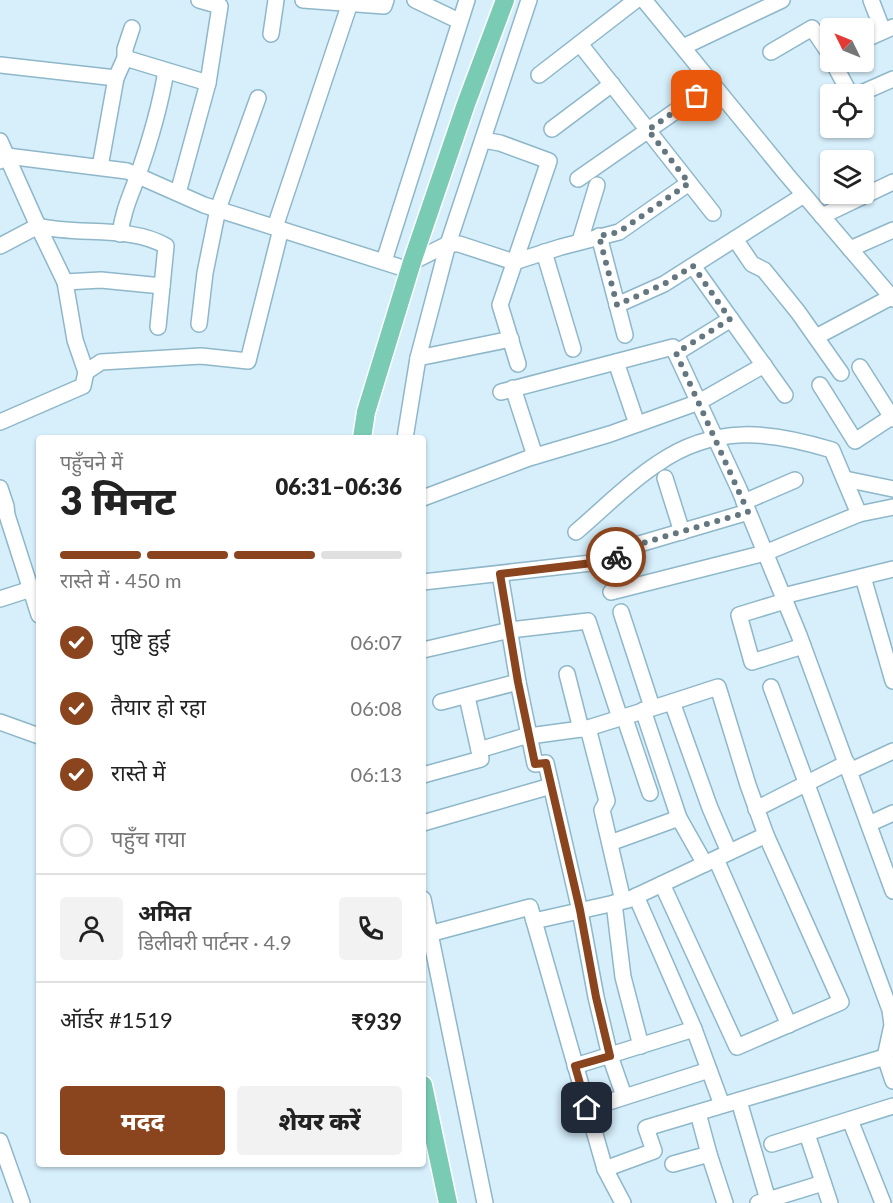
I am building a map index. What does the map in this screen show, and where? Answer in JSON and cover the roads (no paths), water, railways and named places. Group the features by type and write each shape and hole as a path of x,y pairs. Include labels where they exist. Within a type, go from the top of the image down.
{"main road":[{"path":"362,435 366,412 411,266 466,104 505,0"},
{"path":"426,1099 448,1203"}],"street":[{"path":"178,193 208,82 220,6 199,0"},
{"path":"271,34 276,0"},
{"path":"303,0 384,6 386,0"},
{"path":"415,0 459,21"},
{"path":"384,261 467,0"},
{"path":"405,435 418,358 448,244 529,0"},
{"path":"539,75 636,0"},
{"path":"645,0 804,195 890,292 816,338"},
{"path":"683,47 782,0"},
{"path":"871,0 888,29 874,35"},
{"path":"281,229 275,227 350,3"},
{"path":"100,167 116,78 125,58 125,49 132,28"},
{"path":"771,52 812,28 820,40"},
{"path":"580,44 713,213"},
{"path":"125,58 208,82"},
{"path":"0,65 116,78"},
{"path":"120,234 123,212 161,105 166,71"},
{"path":"874,87 893,79"},
{"path":"552,129 612,84"},
{"path":"578,179 713,84"},
{"path":"199,324 205,273 218,209 258,98"},
{"path":"483,140 500,143 549,160 500,305 518,364"},
{"path":"0,141 3,158 65,282 75,340 86,372 83,386 0,422"},
{"path":"3,158 127,171 218,209 384,261 411,266 448,244 459,244 514,262 579,241 619,232 689,183"},
{"path":"822,216 893,182"},
{"path":"579,241 597,185"},
{"path":"617,305 664,284 804,195"},
{"path":"0,246 38,226 53,230 120,234 157,241 166,246 158,327"},
{"path":"86,372 101,362 201,356 248,361 281,229"},
{"path":"850,249 893,230"},
{"path":"599,236 625,335"},
{"path":"735,239 752,264 764,270 841,373"},
{"path":"544,252 573,349"},
{"path":"693,266 785,395"},
{"path":"65,282 101,280 162,286"},
{"path":"676,353 730,319"},
{"path":"418,358 512,339"},
{"path":"535,456 507,390 673,347 746,507 784,598 893,891"},
{"path":"615,362 637,424"},
{"path":"426,497 535,456 699,402 764,365"},
{"path":"820,385 855,441 892,417 860,367"},
{"path":"576,532 657,463 687,447 715,437 758,434 796,439 832,450 859,514"},
{"path":"665,478 682,532"},
{"path":"845,479 893,489"},
{"path":"426,582 609,561 636,545 682,532 746,507 795,480"},
{"path":"0,488 36,605"},
{"path":"611,592 765,553 859,514 893,507"},
{"path":"803,646 752,662 739,615 784,598 893,569"},
{"path":"500,574 518,682 535,764 546,763 580,910 596,997 610,1056 624,1096"},
{"path":"863,576 893,681"},
{"path":"0,599 31,589"},
{"path":"621,612 679,818 717,858"},
{"path":"426,649 510,630 588,621 650,793"},
{"path":"567,675 607,801 602,810 624,900 623,977 641,1046"},
{"path":"441,702 518,682"},
{"path":"479,750 530,736 585,729 718,687 766,835 841,1002 737,1047 662,884"},
{"path":"771,687 890,1010 892,1024 885,1057 893,1081"},
{"path":"426,774 481,759 467,697"},
{"path":"672,702 710,807 717,858 789,1024"},
{"path":"0,722 36,735"},
{"path":"756,809 806,784 893,751"},
{"path":"426,822 551,786"},
{"path":"869,824 893,813"},
{"path":"610,843 679,818"},
{"path":"534,921 624,900 766,835"},
{"path":"624,900 694,1029 722,1105"},
{"path":"429,934 530,907 605,1169 622,1203"},
{"path":"426,916 485,1203"},
{"path":"575,1066 694,1029"},
{"path":"605,1169 654,1151 646,1128 885,1057"},
{"path":"587,1108 709,1070"},
{"path":"739,1101 763,1202 823,1184"},
{"path":"772,1144 893,1106"},
{"path":"698,1113 725,1203"},
{"path":"850,1120 883,1203"},
{"path":"807,1134 830,1203"},
{"path":"0,1142 22,1203"},
{"path":"673,1164 710,1154"}]}
